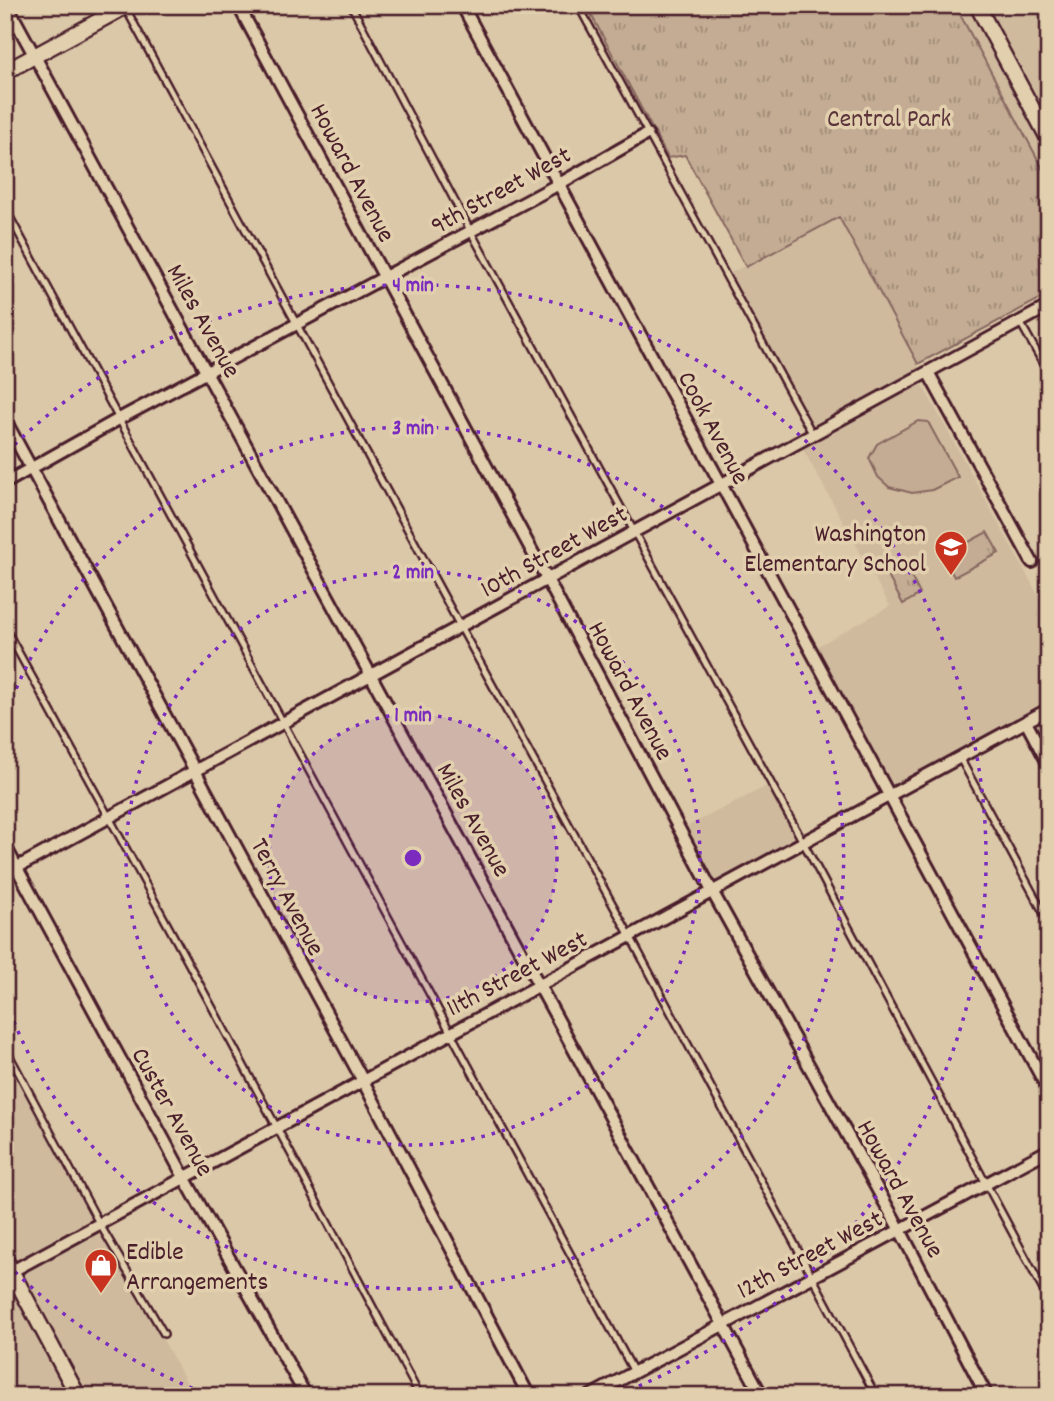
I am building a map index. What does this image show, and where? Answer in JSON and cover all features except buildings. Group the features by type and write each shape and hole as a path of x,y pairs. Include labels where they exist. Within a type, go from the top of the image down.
{"main road":[{"path":"977,5 1045,123 1049,141"},
{"path":"5,72 126,6"},
{"path":"7,1268 79,1396"}],"street":[{"name":"Miles Avenue","path":"7,5 762,1396"},
{"name":"Howard Avenue","path":"239,5 712,891 900,1230 987,1396"},
{"name":"Cook Avenue","path":"462,5 1049,1091"},
{"name":"9th Street West","path":"5,483 647,134"},
{"name":"10th Street West","path":"5,874 1049,306"},
{"path":"928,372 1032,562"},
{"name":"Terry Avenue","path":"5,420 363,1080 529,1396"},
{"name":"11th Street West","path":"7,1268 99,1223 1049,709"},
{"path":"1026,722 1049,765"},
{"name":"Custer Avenue","path":"5,846 306,1396"},
{"name":"12th Street West","path":"590,1396 1049,1150"}],"lane":[{"path":"351,5 1049,1301"},
{"path":"578,5 813,435"},
{"path":"126,6 876,1396"},
{"path":"5,208 635,1373"},
{"path":"1020,322 1049,374"},
{"path":"5,628 110,817 420,1396"},
{"path":"960,758 1049,923"},
{"path":"5,1047 99,1223 164,1334"}],"shaded area":[{"path":"955,5 1049,5 1049,180"},
{"name":"Washington Elementary School","path":"839,217 918,364 918,377 1049,615 1049,765 1026,722 890,795 811,650 890,606 799,442 812,435 726,275"},
{"path":"771,784 803,842 712,891 680,830"},
{"path":"5,1047 99,1223 194,1396 5,1396"}],"green space":[{"name":"Central Park","path":"586,5 955,5 1049,180 1049,294 918,364 839,217 746,267 685,155 668,158"},
{"path":"918,421 928,422 958,477 932,490 912,493 889,487 878,477 869,458 877,444"},
{"path":"987,532 999,553 954,577 943,556"},
{"path":"901,557 920,594 903,604 883,567"}],"place":[{"name":"Washington Elementary School","path":"951,577"},
{"name":"Edible Arrangements","path":"101,1295"}]}
